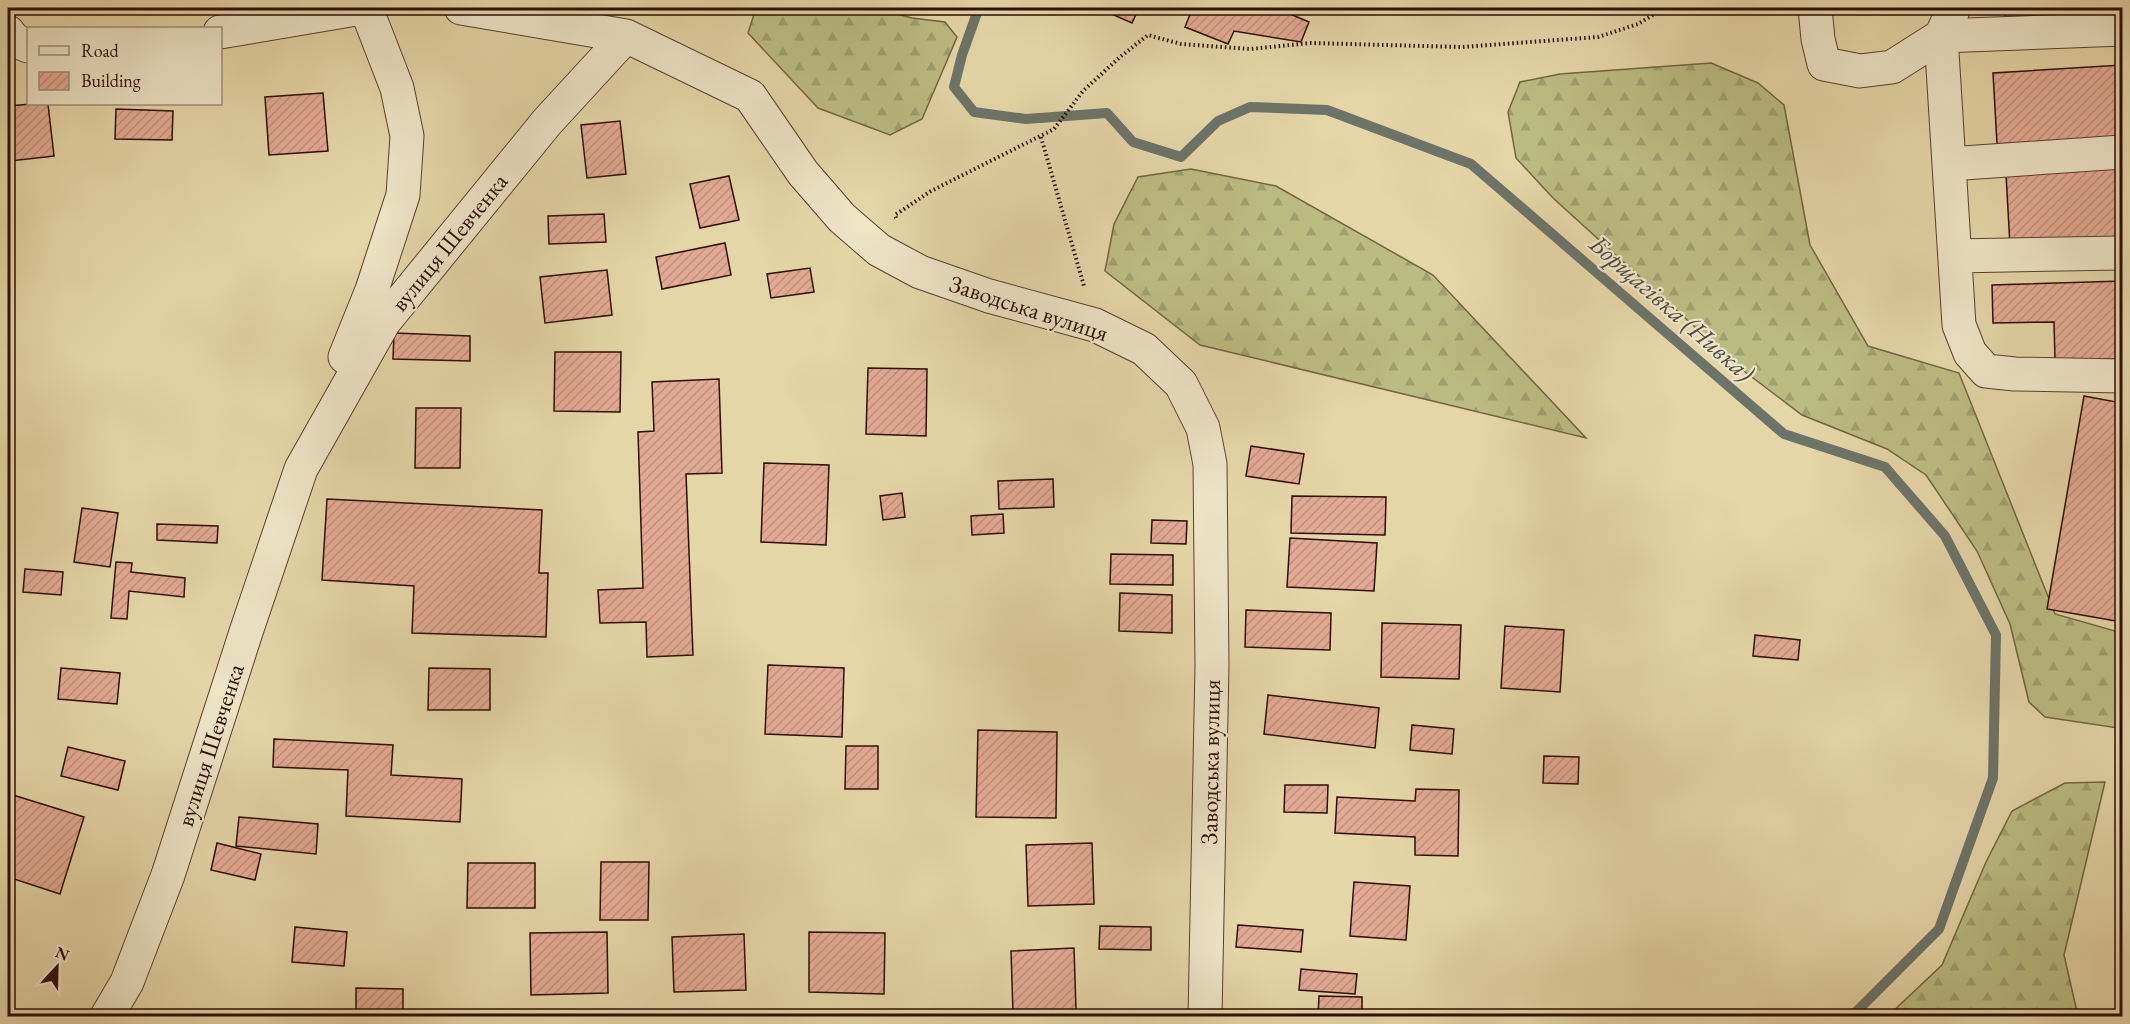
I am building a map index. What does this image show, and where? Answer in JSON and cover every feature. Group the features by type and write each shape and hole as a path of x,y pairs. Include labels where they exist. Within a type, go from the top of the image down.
{"street":[{"path":"222,32 364,8"},
{"name":"вулиця Шевченка","path":"107,1017 127,982 168,874 301,469 372,290 403,195 407,136 397,88 364,8"},
{"name":"Заводська вулиця","path":"460,8 626,36 750,96 803,173 842,218 879,250 920,272 989,296 1095,325 1144,349 1180,384 1203,428 1210,464 1212,666 1204,1017"},
{"path":"1815,8 1818,39 1824,64 1860,71 1892,67 1948,22 2122,29"},
{"path":"1948,22 1949,164 1959,325 1970,353 1986,371 2015,374 2122,376"},
{"path":"8,32 14,40 27,46"},
{"name":"вулиця Шевченка","path":"301,469 384,322 547,122 626,36"},
{"path":"1949,164 2122,152"},
{"path":"1955,256 2122,253"}],"path":[{"path":"920,272 895,215 931,191 1054,129 1083,91 1148,35 1181,44 1250,49 1310,43 1462,47 1598,37 1638,24 1664,8"},
{"path":"1041,137 1095,325"}],"green space":[{"path":"756,8 874,8 912,18 945,22 957,37 922,119 890,135 818,108 748,33"},
{"path":"1711,63 1758,83 1784,105 1810,245 1868,346 1959,373 2055,614 2122,633 2122,716 2118,728 2045,717 2029,702 2010,624 1977,551 1926,475 1887,449 1802,415 1740,368 1553,198 1516,158 1508,112 1520,82 1560,74"},
{"path":"1191,169 1276,186 1433,275 1586,438 1200,345 1105,271 1114,224 1138,177"},
{"path":"2105,782 2064,955 2078,1016 1888,1016 1942,965 1986,862 2012,811 2065,783"}],"building":[{"path":"1098,8 1139,8 1132,23"},
{"path":"1179,8 1276,8 1309,22 1301,42 1234,31 1228,44 1185,27 1191,12"},
{"path":"2005,8 2122,8 2122,19 2006,25"},
{"path":"2122,65 2122,137 1997,144 1993,73"},
{"path":"323,93 328,151 269,155 265,97"},
{"path":"48,105 54,156 10,161 8,106"},
{"path":"116,109 173,111 172,140 115,139"},
{"path":"620,121 626,174 587,178 581,125"},
{"path":"2122,167 2122,240 2010,246 2006,174"},
{"path":"729,176 739,220 700,228 690,184"},
{"path":"604,214 606,242 549,244 548,216"},
{"path":"725,243 731,275 662,289 656,257"},
{"path":"810,268 814,292 771,298 767,274"},
{"path":"607,270 612,315 545,323 540,277"},
{"path":"2122,281 2122,359 2055,360 2054,322 1993,323 1992,285"},
{"path":"394,333 470,336 470,361 393,359"},
{"path":"555,352 621,352 620,412 554,411"},
{"path":"868,368 927,369 926,436 866,434"},
{"path":"719,379 722,473 686,474 693,655 647,657 646,622 600,623 598,590 643,588 638,432 654,431 652,382"},
{"path":"2084,396 2122,403 2122,559 2119,579 2122,580 2122,622 2047,609"},
{"path":"416,408 461,408 460,468 415,468"},
{"path":"1251,446 1304,454 1299,484 1246,476"},
{"path":"764,463 829,465 826,545 761,542"},
{"path":"1053,479 1054,507 999,509 998,481"},
{"path":"902,493 905,517 883,520 880,496"},
{"path":"1292,496 1386,497 1385,535 1291,533"},
{"path":"327,499 542,510 539,573 548,573 546,637 412,633 414,586 322,580"},
{"path":"82,508 118,513 110,567 74,562"},
{"path":"1003,514 1004,533 972,535 971,516"},
{"path":"1152,520 1187,521 1186,544 1151,543"},
{"path":"157,524 218,526 217,543 157,540"},
{"path":"1290,538 1377,543 1374,591 1287,587"},
{"path":"1111,554 1173,555 1173,585 1110,584"},
{"path":"116,562 132,563 131,572 185,578 184,597 129,591 127,619 111,618"},
{"path":"25,569 63,572 61,595 23,592"},
{"path":"1120,593 1172,595 1172,633 1119,631"},
{"path":"1246,610 1331,613 1330,650 1245,647"},
{"path":"1382,623 1461,625 1459,679 1381,677"},
{"path":"1505,626 1564,630 1560,692 1501,688"},
{"path":"1755,635 1800,640 1798,660 1753,656"},
{"path":"768,665 844,668 842,737 765,734"},
{"path":"61,668 120,673 117,704 58,699"},
{"path":"429,668 490,669 490,710 428,710"},
{"path":"1268,695 1379,708 1375,748 1264,734"},
{"path":"1412,725 1454,729 1452,754 1410,750"},
{"path":"978,730 1057,732 1056,818 976,817"},
{"path":"274,739 393,745 391,775 462,779 460,822 346,816 348,770 273,767"},
{"path":"846,746 878,746 878,789 845,789"},
{"path":"68,747 125,761 118,790 61,776"},
{"path":"1544,756 1579,757 1578,784 1543,783"},
{"path":"1285,785 1328,785 1327,813 1284,812"},
{"path":"1416,789 1459,790 1458,856 1415,855 1415,837 1335,833 1337,797 1415,801"},
{"path":"13,795 84,817 60,894 8,877 8,811"},
{"path":"239,817 318,824 316,854 236,846"},
{"path":"217,843 261,854 255,880 211,870"},
{"path":"1092,843 1094,904 1028,906 1026,845"},
{"path":"601,862 649,862 648,920 600,920"},
{"path":"468,863 535,863 535,908 467,908"},
{"path":"1354,882 1410,886 1406,940 1350,936"},
{"path":"1238,925 1303,930 1301,952 1236,947"},
{"path":"1100,926 1151,927 1151,950 1099,949"},
{"path":"295,927 347,932 344,966 292,962"},
{"path":"607,932 608,993 531,995 530,933"},
{"path":"809,932 885,933 884,994 809,992"},
{"path":"744,934 746,990 674,992 672,937"},
{"path":"1074,948 1076,1010 1013,1013 1011,951"},
{"path":"1301,969 1357,974 1355,994 1299,990"},
{"path":"356,988 403,989 403,1012 356,1011"},
{"path":"1319,996 1362,997 1362,1016 1318,1016"}],"waterway":[{"name":"Борщагівка (Нивка)","path":"977,8 954,87 974,112 1026,119 1107,113 1133,142 1181,157 1218,121 1250,107 1327,110 1471,164 1784,434 1885,467 1945,536 1996,635 1993,778 1939,929 1852,1016"}]}
